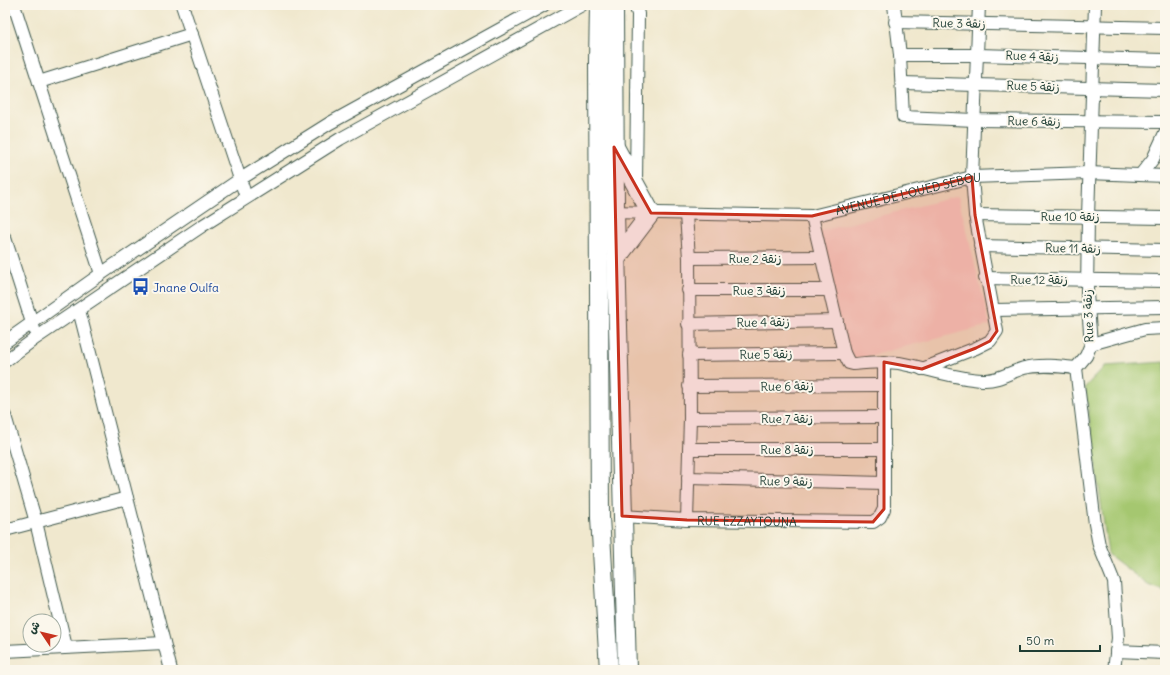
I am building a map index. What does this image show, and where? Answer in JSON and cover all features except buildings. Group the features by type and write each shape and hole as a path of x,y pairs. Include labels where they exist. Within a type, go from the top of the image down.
{"highway":[{"path":"600,5 598,62 606,212 600,517 609,670"},
{"path":"614,5 614,147 606,212 616,259 627,670"},
{"path":"614,147 636,183 651,213 616,259"}],"street":[{"path":"14,5 101,274"},
{"path":"182,5 246,198"},
{"path":"5,342 101,274 239,180 330,122 404,80 544,5"},
{"path":"5,362 36,338 246,198 340,139 413,97 582,5"},
{"path":"635,5 638,14 636,183"},
{"path":"894,5 902,83"},
{"path":"922,369 990,341 996,331 994,310 985,278 975,215 972,177 979,5"},
{"name":"Rue 3 زنقة","path":"1076,368 1086,356 1091,344 1087,279 1088,173 1094,5"},
{"name":"Rue 3 زنقة","path":"896,22 1094,25 1165,28"},
{"path":"39,82 192,34"},
{"name":"Rue 4 زنقة","path":"900,55 978,55 1165,60"},
{"path":"404,80 413,97"},
{"name":"Rue 5 زنقة","path":"902,83 1165,90"},
{"name":"Rue 6 زنقة","path":"902,83 903,117 975,120 1165,122"},
{"path":"1141,174 1153,159 1165,133"},
{"name":"AVENUE DE L'OUED SEBOU","path":"606,212 686,215 812,216 972,177 1088,173 1165,176"},
{"path":"686,215 690,418 687,520"},
{"name":"Rue 10 زنقة","path":"975,215 1165,218"},
{"path":"812,216 846,360 853,364 884,362 969,379 985,380 1008,375 1024,368 1059,366 1076,368 1095,524 1099,545 1114,582 1118,638 1114,670"},
{"path":"5,238 36,338"},
{"name":"Rue 11 زنقة","path":"980,246 1165,250"},
{"name":"Rue 2 زنقة","path":"688,258 821,258"},
{"name":"Rue 12 زنقة","path":"985,278 1165,281"},
{"name":"Rue 3 زنقة","path":"688,290 829,290"},
{"path":"994,310 1164,307"},
{"path":"79,310 171,670"},
{"name":"Rue 4 زنقة","path":"688,324 837,321"},
{"path":"1091,344 1145,329 1165,328"},
{"name":"Rue 5 زنقة","path":"689,355 844,353"},
{"path":"884,362 884,483"},
{"name":"Rue 6 زنقة","path":"689,386 884,385"},
{"path":"5,416 36,522 66,647"},
{"name":"Rue 7 زنقة","path":"690,418 884,417"},
{"name":"Rue 8 زنقة","path":"689,449 885,449"},
{"name":"Rue 9 زنقة","path":"688,478 884,483"},
{"name":"RUE EZZAYTOUNA","path":"622,516 687,520 873,522 880,517 884,509 884,483"},
{"path":"5,530 127,498"},
{"path":"5,651 164,643"},
{"path":"1116,652 1165,653"}],"highlighted area":[{"path":"614,147 651,213 812,216 972,177 975,215 997,331 990,341 922,369 884,362 884,509 873,522 687,520 622,516"}],"shaded area":[{"path":"958,196 990,325 849,361 817,232"}],"green space":[{"path":"1165,362 1165,591 1148,585 1108,554 1085,387 1105,366"}],"place":[{"name":"Jnane Oulfa","path":"140,287"}]}
